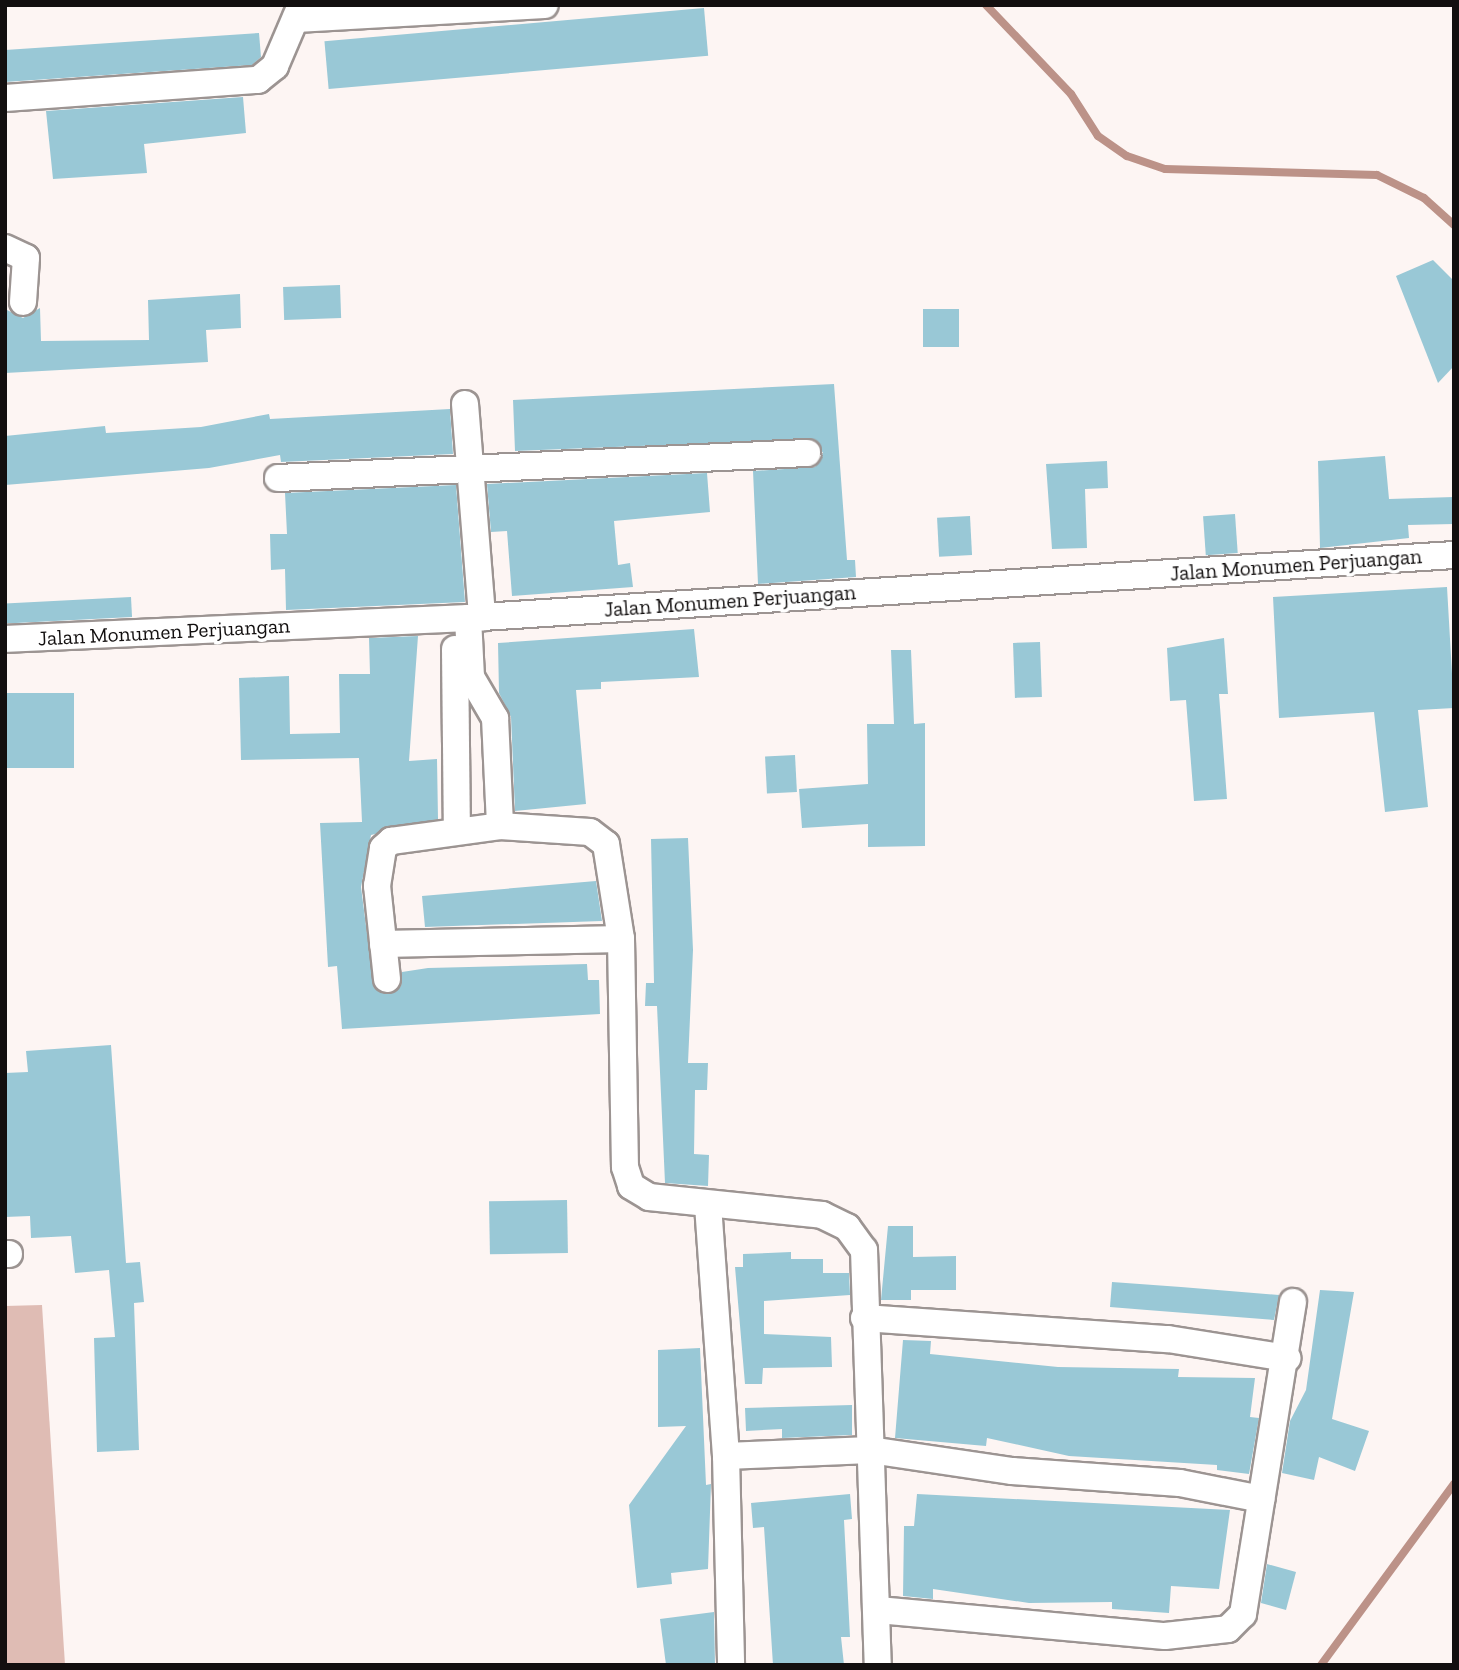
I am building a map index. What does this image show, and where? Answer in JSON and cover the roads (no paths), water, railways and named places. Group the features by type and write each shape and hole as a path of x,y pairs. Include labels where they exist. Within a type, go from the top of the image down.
{"street":[{"path":"5,98 258,80 275,66 298,12 545,5"},
{"path":"5,248 26,258 23,302"},
{"path":"457,829 469,618 471,468 465,404"},
{"path":"278,478 807,453"},
{"path":"1453,555 1454,568"},
{"name":"Jalan Monumen Perjuangan","path":"5,639 469,618 1453,555"},
{"path":"469,618 471,677 495,718 500,826"},
{"path":"387,979 377,886 383,848 457,829 500,826 590,832 606,844 621,939 625,1167 631,1186 649,1197 822,1215 847,1227 864,1250 864,1318 878,1665"},
{"path":"383,944 621,939"},
{"path":"708,1205 726,1456 731,1665"},
{"path":"877,1610 1212,1636 1243,1614 1287,1358 1293,1302"},
{"path":"864,1318 1168,1339 1287,1358"},
{"path":"726,1456 870,1450 1012,1471 1180,1483 1261,1499"}],"waterway":[{"path":"986,5 1071,94 1098,136 1127,156 1165,169 1377,175 1424,198 1454,225"},
{"path":"1321,1665 1454,1484"}]}
